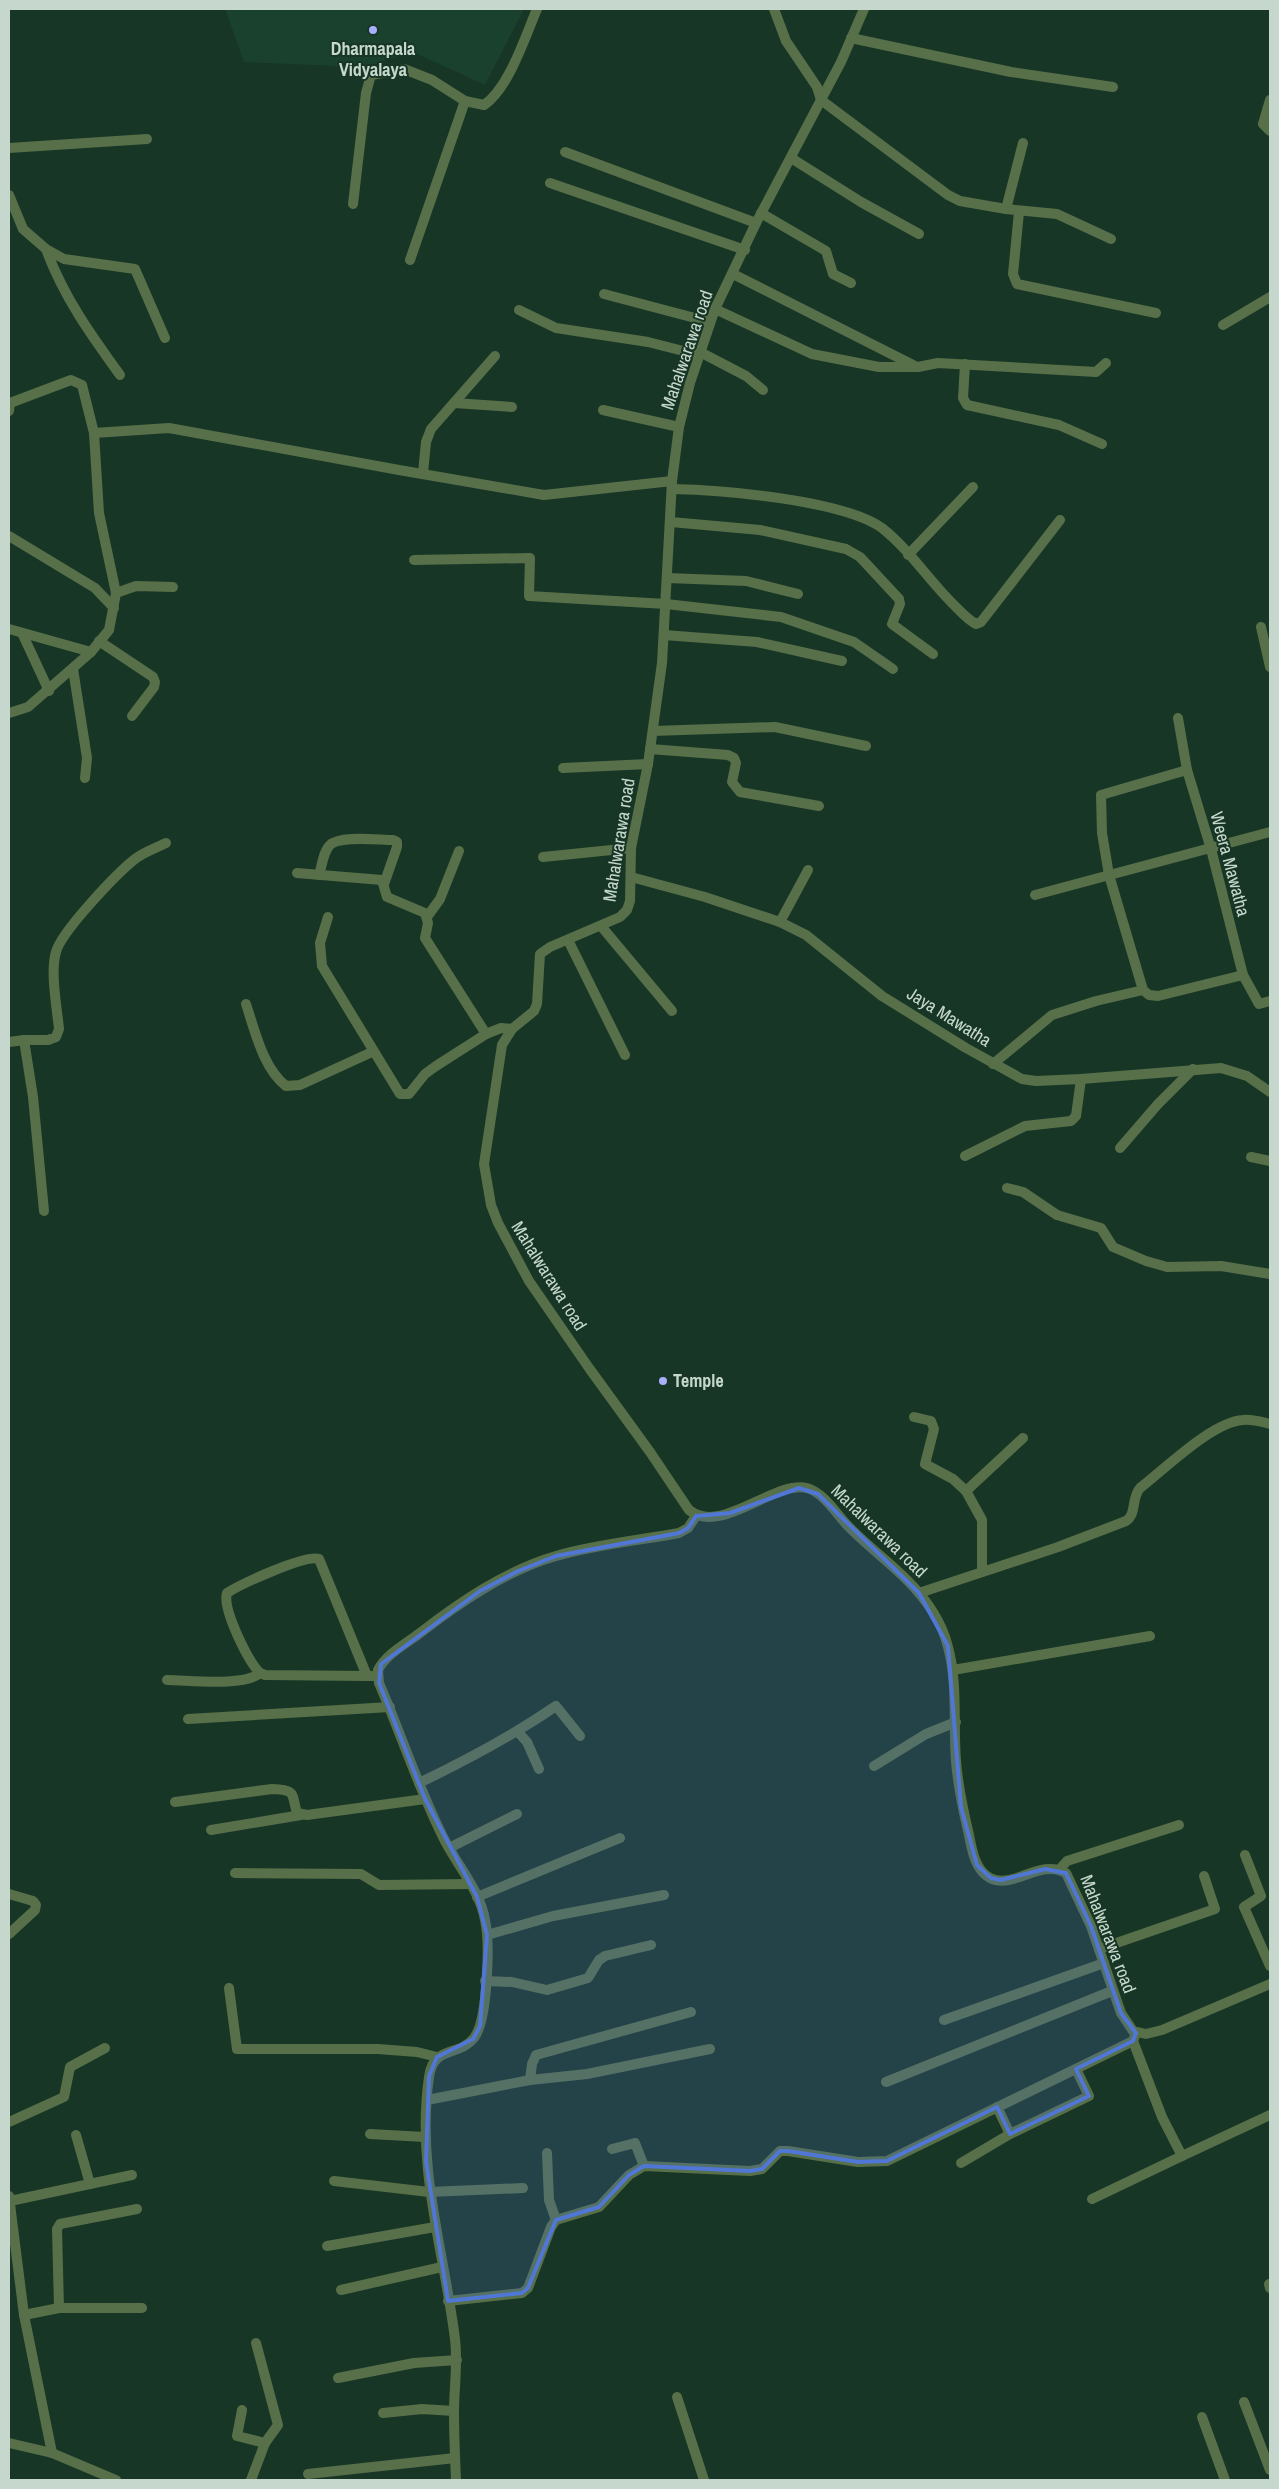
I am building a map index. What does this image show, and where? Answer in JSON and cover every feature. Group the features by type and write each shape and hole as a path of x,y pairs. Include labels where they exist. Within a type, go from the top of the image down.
{"street":[{"path":"353,204 366,93 371,75 404,69 432,80 465,101 484,105 494,98 519,51 537,9"},
{"path":"774,9 786,41 817,87 821,100 948,196 960,201 1019,212 1057,214 1111,239"},
{"name":"Mahalwarawa road","path":"864,9 821,100 759,218 715,309 699,354 679,427 672,485 664,635 648,764 631,848 630,901 627,910 620,917 540,954 537,1004 534,1011 512,1029 502,1045 485,1145 486,1182 498,1223 534,1288 650,1452 683,1504 696,1516 714,1517 787,1490 807,1488 818,1494 850,1528 919,1593 948,1646 953,1670 956,1759 961,1807 977,1865 991,1878 1001,1880 1045,1869 1059,1870 1071,1880 1099,1949 1112,1991 1135,2037 1159,2110 1182,2156"},
{"path":"851,38 1011,72 1113,87"},
{"path":"1270,100 1263,124 1270,130"},
{"path":"410,260 465,101"},
{"path":"9,148 147,139"},
{"path":"1006,209 1023,143"},
{"path":"564,152 759,218 826,251 833,274 851,283"},
{"path":"791,158 861,202 919,234"},
{"path":"550,183 745,250"},
{"path":"9,195 23,228 46,249 64,259 135,269 165,338"},
{"path":"1019,212 1013,274 1017,284 1156,313"},
{"path":"46,249 66,296 92,338 120,375"},
{"path":"733,274 918,367"},
{"path":"604,294 710,322"},
{"path":"1223,325 1270,297"},
{"path":"715,309 812,354 879,367 918,367 938,363 1096,372 1106,363"},
{"path":"519,310 556,328 648,342 699,354 746,376 763,390"},
{"path":"423,473 428,435 495,356"},
{"path":"964,364 963,398 967,405 1060,425 1102,444"},
{"path":"9,411 10,402 71,380 82,385 94,433 99,513 116,593 108,630 91,652 28,707 9,713"},
{"path":"454,403 512,407"},
{"path":"603,410 679,427"},
{"path":"94,433 169,428 423,473 528,494 544,495 672,485 748,494 829,508 860,517 881,528 908,554 951,602 971,621 978,623 1060,520"},
{"path":"908,554 973,487"},
{"path":"671,522 760,530 846,549 860,557 899,599 900,604 892,624 933,654"},
{"path":"9,536 95,588 114,608"},
{"path":"414,560 530,558 529,596 666,604 782,617 854,642 893,669"},
{"path":"668,578 746,581 798,594"},
{"path":"116,593 136,586 174,587"},
{"path":"1261,628 1270,666"},
{"path":"9,629 91,652"},
{"path":"22,633 48,691"},
{"path":"664,635 766,644 842,661"},
{"path":"100,641 153,677 155,682 132,716"},
{"path":"73,669 87,758 85,778"},
{"name":"Weera Mawatha","path":"1178,718 1187,770 1211,849 1243,975 1259,1004 1270,1001"},
{"path":"653,731 775,727 866,746"},
{"path":"650,749 728,755 734,758 736,763 732,782 740,792 818,806"},
{"path":"563,768 648,764"},
{"path":"1187,770 1101,795 1102,833 1108,876 1143,990 1149,995 1158,996 1243,975"},
{"path":"1035,895 1270,832"},
{"path":"319,875 325,852 330,844 340,840 392,840 397,842 397,847 384,884 386,897 424,912 427,917"},
{"path":"9,1042 48,1040 56,1037 59,1029 54,963 56,952 63,936 124,869 137,858 166,842"},
{"path":"543,857 631,848"},
{"path":"459,852 440,899 427,917 425,938 486,1034"},
{"path":"780,922 808,870"},
{"path":"297,873 378,879 384,884"},
{"name":"Jaya Mawatha","path":"631,877 705,897 780,922 806,935 882,996 993,1064 1030,1081 1221,1068 1247,1076 1270,1092"},
{"path":"328,917 320,942 322,966 395,1090 404,1095 415,1088 425,1074 486,1034 501,1028 512,1029"},
{"path":"600,926 672,1012"},
{"path":"568,940 625,1055"},
{"path":"993,1064 1052,1016 1088,1003 1143,990"},
{"path":"246,1004 264,1054 280,1081 286,1086 300,1085 372,1052"},
{"path":"24,1040 44,1211"},
{"path":"1120,1148 1158,1104 1193,1069"},
{"path":"965,1156 1025,1126 1071,1121 1076,1116 1081,1079"},
{"path":"1251,1157 1270,1161"},
{"path":"1007,1188 1023,1192 1057,1215 1101,1228 1113,1247 1146,1261 1167,1267 1221,1266 1270,1274"},
{"path":"914,1417 931,1422 934,1429 925,1464 953,1479 966,1491 982,1520 982,1572"},
{"path":"919,1593 1058,1547 1126,1521 1132,1515 1134,1498 1140,1488 1212,1431 1229,1422 1245,1419 1270,1424"},
{"path":"966,1491 1024,1438"},
{"path":"456,2480 454,2411 457,2360 435,2227 424,2137 429,2076 437,2057 473,2039 480,2026 484,2012 487,1935 485,1919 477,1896 449,1848 425,1799 378,1676 378,1670 385,1660 426,1628 480,1591 518,1571 556,1556 679,1533 688,1528 696,1516"},
{"path":"366,1676 322,1564 316,1558 297,1563 227,1593 228,1608 237,1632 260,1673 265,1675 366,1676 378,1676"},
{"path":"953,1670 1150,1636"},
{"path":"167,1680 241,1680 250,1679 260,1673"},
{"path":"419,1783 470,1759 518,1732 556,1706 580,1736"},
{"path":"188,1719 390,1708"},
{"path":"874,1766 926,1734 956,1722"},
{"path":"518,1732 527,1742 539,1769"},
{"path":"175,1802 272,1789 286,1790 292,1792 297,1813 301,1815"},
{"path":"211,1830 301,1815 425,1799"},
{"path":"449,1848 517,1814"},
{"path":"1059,1870 1067,1861 1180,1825"},
{"path":"477,1896 620,1838"},
{"path":"1246,1855 1261,1896 1244,1906 1270,1966"},
{"path":"235,1873 361,1874 380,1885 469,1884"},
{"path":"1099,1949 1215,1909 1204,1876"},
{"path":"9,1894 33,1901 36,1905 35,1910 9,1934"},
{"path":"487,1935 553,1916 664,1895"},
{"path":"485,1981 512,1982 540,1989 555,1990 588,1978 599,1960 605,1956 650,1945"},
{"path":"944,2020 1104,1964"},
{"path":"448,2301 522,2293 528,2288 551,2227 556,2220 598,2207 629,2175 644,2166 750,2171 762,2169 780,2151 858,2162 887,2161 1076,2069 1135,2037 1162,2030 1270,1984"},
{"path":"229,1988 237,2049 378,2049 417,2052 437,2057"},
{"path":"886,2082 1112,1991"},
{"path":"530,2080 532,2064 536,2055 691,2012"},
{"path":"9,2122 60,2100 66,2093 70,2067 104,2048"},
{"path":"427,2100 530,2080 587,2074 710,2049"},
{"path":"961,2164 1010,2134 1089,2096 1076,2069"},
{"path":"997,2107 1010,2134"},
{"path":"1092,2199 1270,2116"},
{"path":"370,2134 424,2137"},
{"path":"76,2135 90,2184"},
{"path":"612,2149 635,2143 644,2166"},
{"path":"547,2153 548,2200 556,2220"},
{"path":"52,2453 24,2315 9,2199 132,2175"},
{"path":"334,2181 430,2192 523,2188"},
{"path":"59,2308 57,2229 60,2224 137,2210"},
{"path":"327,2246 435,2227"},
{"path":"342,2290 442,2267"},
{"path":"24,2315 59,2308 142,2308"},
{"path":"251,2480 265,2443 278,2425 256,2343"},
{"path":"338,2378 414,2363 457,2360"},
{"path":"677,2397 704,2480"},
{"path":"1244,2402 1270,2470"},
{"path":"383,2413 422,2409 454,2411"},
{"path":"242,2410 237,2436 265,2443"},
{"path":"1202,2416 1225,2480"},
{"path":"9,2443 52,2453 116,2480"},
{"path":"308,2474 455,2458"}],"highlighted area":[{"path":"799,1488 818,1494 919,1593 948,1646 961,1807 977,1865 991,1878 1001,1880 1045,1869 1066,1873 1091,1926 1121,2013 1136,2033 1133,2041 1076,2069 1089,2096 1010,2134 997,2107 887,2161 858,2162 780,2151 762,2169 750,2171 644,2166 629,2175 599,2207 556,2220 528,2288 522,2293 448,2301 426,2162 429,2076 437,2057 473,2039 480,2026 487,1935 477,1897 425,1799 379,1683 381,1664 480,1591 518,1571 556,1556 679,1533 688,1528 696,1516 730,1513"}],"shaded area":[{"name":"Dharmapala Vidyalaya","path":"225,9 524,9 485,85 413,52 364,67 244,62"}],"place":[{"name":"Dharmapala Vidyalaya","path":"373,30"},
{"name":"Temple","path":"663,1381"}]}
